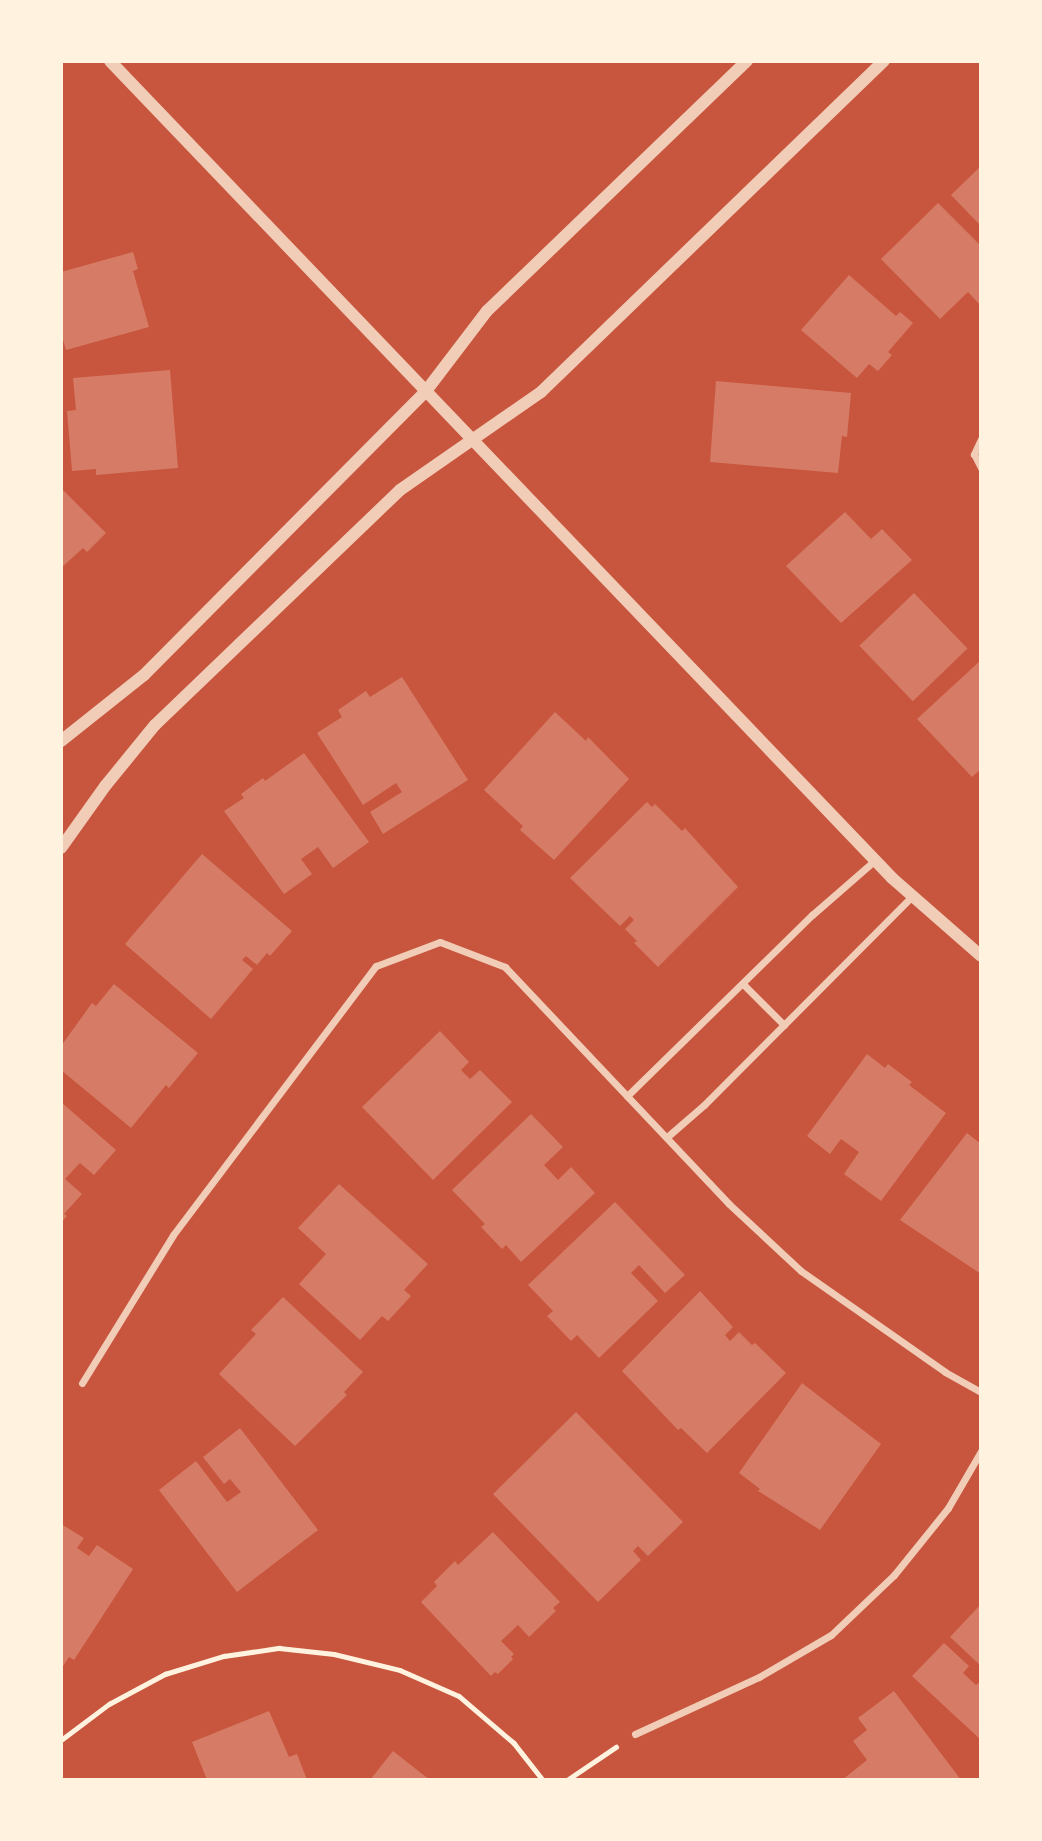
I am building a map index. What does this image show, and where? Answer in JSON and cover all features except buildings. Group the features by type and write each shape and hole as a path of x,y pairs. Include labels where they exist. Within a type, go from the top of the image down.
{"street":[{"path":"110,61 875,860 981,956"},
{"path":"61,741 144,675 426,391 487,311 747,61"},
{"path":"61,848 106,785 155,725 400,490 541,392 884,61"},
{"path":"981,439 974,454 981,468"},
{"path":"627,1096 812,915 875,860"},
{"path":"667,1138 912,896"},
{"path":"82,1383 173,1235 376,966 440,942 505,967 729,1204 801,1271 944,1373 981,1392"},
{"path":"743,984 784,1025"},
{"path":"635,1734 759,1677 831,1635 894,1575 948,1508 981,1451"}],"path":[{"path":"61,1740 109,1704 165,1674 224,1656 279,1648 334,1654 400,1670 459,1696 514,1742 542,1780"},
{"path":"568,1780 635,1734"}]}
